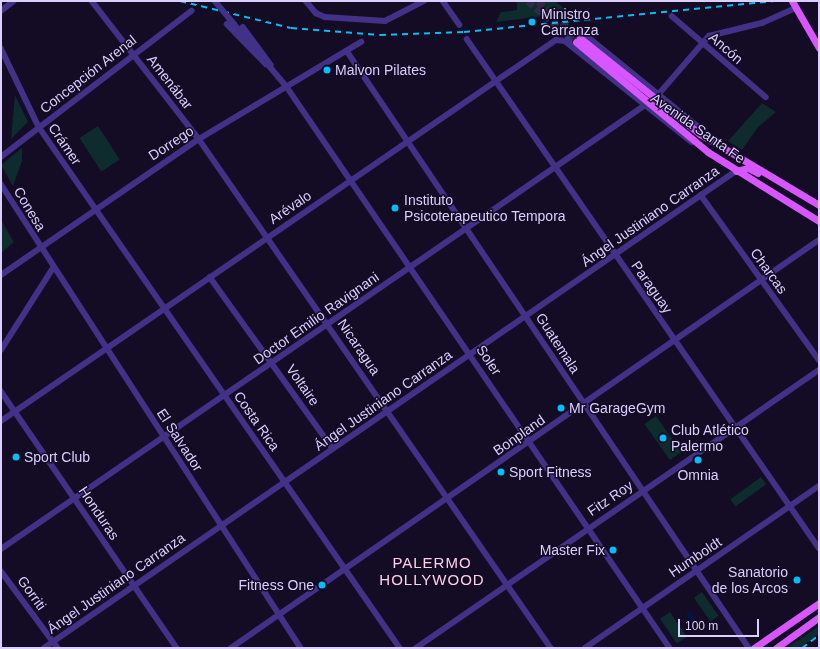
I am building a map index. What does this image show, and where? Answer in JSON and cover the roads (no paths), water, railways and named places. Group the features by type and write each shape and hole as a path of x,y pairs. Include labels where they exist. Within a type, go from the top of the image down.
{"main road":[{"path":"792,1 819,48"},
{"path":"577,39 708,152"},
{"name":"Avenida Santa Fe","path":"577,39 700,134 721,145 819,205"},
{"name":"Avenida Santa Fe","path":"708,152 736,171 819,221"},
{"path":"736,171 752,170 782,188 797,192"},
{"path":"754,648 819,603"},
{"path":"776,648 819,617"}],"street":[{"path":"1,11 14,1"},
{"name":"Amenábar","path":"92,1 199,139"},
{"path":"214,1 273,69"},
{"path":"306,1 316,13 325,17 390,20 424,1"},
{"path":"443,1 460,25"},
{"path":"658,95 702,43 714,34 762,23 796,8"},
{"name":"Concepción Arenal","path":"1,157 190,11"},
{"name":"Ancón","path":"672,16 766,97"},
{"path":"227,24 258,59 273,69"},
{"path":"243,27 268,57 273,69"},
{"name":"Paraguay","path":"467,39 554,167 819,548"},
{"name":"Arévalo","path":"1,421 107,350 163,309 408,142 495,80 556,40 577,39"},
{"name":"Avenida Santa Fe","path":"577,39 658,95 721,145"},
{"name":"Avenida Santa Fe","path":"577,39 644,106 708,152"},
{"name":"Dorrego","path":"1,275 39,246 94,208 199,139 361,42"},
{"name":"Crámer","path":"1,48 39,127 94,208"},
{"name":"Guatemala","path":"347,51 526,316 582,403 750,648"},
{"name":"Soler","path":"273,69 287,86 412,266 587,528 670,648"},
{"name":"Doctor Emilio Ravignani","path":"1,549 644,106"},
{"name":"Nicaragua","path":"199,139 329,324 447,499 551,648"},
{"name":"Ángel Justiniano Carranza","path":"44,648 736,171"},
{"name":"Conesa","path":"1,184 39,246"},
{"name":"Charcas","path":"701,195 819,360"},
{"name":"Costa Rica","path":"94,208 400,648"},
{"name":"Bonpland","path":"231,648 344,568 447,499 582,403 675,341 819,240"},
{"name":"El Salvador","path":"39,246 301,648"},
{"path":"1,350 53,268"},
{"name":"Voltaire","path":"210,277 334,449"},
{"name":"Fitz Roy","path":"416,648 587,528 819,370"},
{"name":"Honduras","path":"1,391 177,648"},
{"name":"Humboldt","path":"585,648 819,486"},
{"name":"Gorriti","path":"1,571 58,648"}],"tunnel":[{"path":"528,1 576,42"},
{"path":"538,1 580,38"}],"railway":[{"path":"180,1 291,28 380,35 464,32 774,1"},
{"path":"802,648 819,635"}],"place":[{"name":"Ministro Carranza","path":"532,22"},
{"name":"Malvon Pilates","path":"327,70"},
{"name":"Instituto Psicoterapeutico Tempora","path":"395,208"},
{"name":"Mr GarageGym","path":"561,408"},
{"name":"Club Atlético Palermo","path":"663,438"},
{"name":"Sport Club","path":"16,457"},
{"name":"Omnia","path":"698,460"},
{"name":"Sport Fitness","path":"501,472"},
{"name":"Master Fix","path":"613,550"},
{"name":"Sanatorio de los Arcos","path":"797,580"},
{"name":"Fitness One","path":"322,585"}],"district":[{"name":"PALERMO HOLLYWOOD","path":"432,570"}]}
